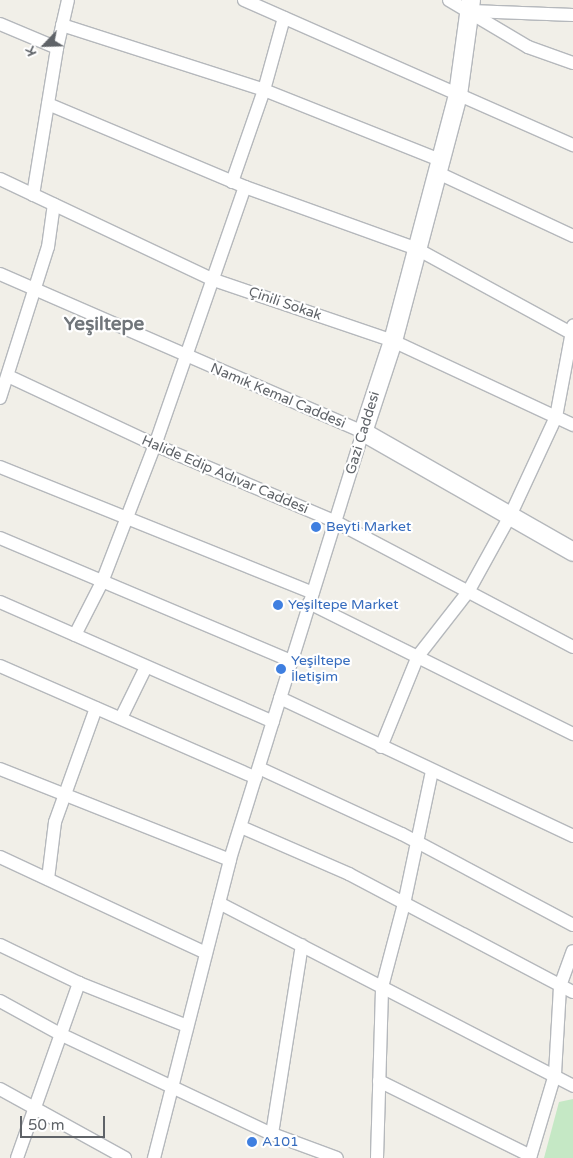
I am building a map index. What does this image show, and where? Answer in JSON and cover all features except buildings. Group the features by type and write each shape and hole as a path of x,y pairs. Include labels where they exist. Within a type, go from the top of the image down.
{"street":[{"path":"33,195 57,48 68,0"},
{"path":"244,0 573,145"},
{"path":"449,0 469,4 573,15"},
{"path":"469,4 528,47 573,63"},
{"name":"Gazi Caddesi","path":"154,1158 230,860 393,341 458,95 469,4"},
{"path":"232,182 264,90 284,18"},
{"path":"0,24 57,48"},
{"path":"62,25 264,90 438,166 573,236"},
{"path":"48,104 232,182 417,249 572,331 556,416 510,516 468,592 418,656 382,747"},
{"name":"Çinili Sokak","path":"0,179 214,280 393,341 573,425"},
{"path":"75,635 102,582 155,445 187,358 245,187"},
{"path":"0,398 8,376 32,288 48,247 54,204"},
{"name":"Namık Kemal Caddesi","path":"0,274 187,358 363,432 573,552"},
{"path":"0,355 12,360"},
{"name":"Halide Edip Adıvar Caddesi","path":"8,376 155,445 336,522 573,647"},
{"path":"0,467 127,518 311,598 418,656 573,734"},
{"path":"0,538 291,662"},
{"path":"0,602 273,722"},
{"path":"0,666 96,708 257,773 415,842 573,925"},
{"path":"121,718 146,666"},
{"path":"280,698 573,836"},
{"path":"48,879 55,822 63,794 96,708"},
{"path":"0,769 230,860"},
{"path":"377,1158 382,987 404,904 415,842 432,771"},
{"path":"241,827 349,874 573,992"},
{"path":"0,857 206,953"},
{"path":"219,903 555,1074 573,1086"},
{"path":"0,945 79,983 187,1026"},
{"path":"272,1134 302,945"},
{"path":"379,1081 530,1157 555,1074 560,986 573,951"},
{"path":"17,1158 37,1108 60,1034 79,983"},
{"path":"0,1002 60,1034 272,1134 336,1158"},
{"path":"0,1089 125,1158"}],"green space":[{"path":"573,1099 573,1158 544,1158 559,1102"}],"place":[{"name":"Beyti Market","path":"316,527"},
{"name":"Yeşiltepe Market","path":"278,605"},
{"name":"Yeşiltepe İletişim","path":"281,669"},
{"name":"A101","path":"252,1142"}],"district":[{"name":"Yeşiltepe","path":"104,325"}]}
